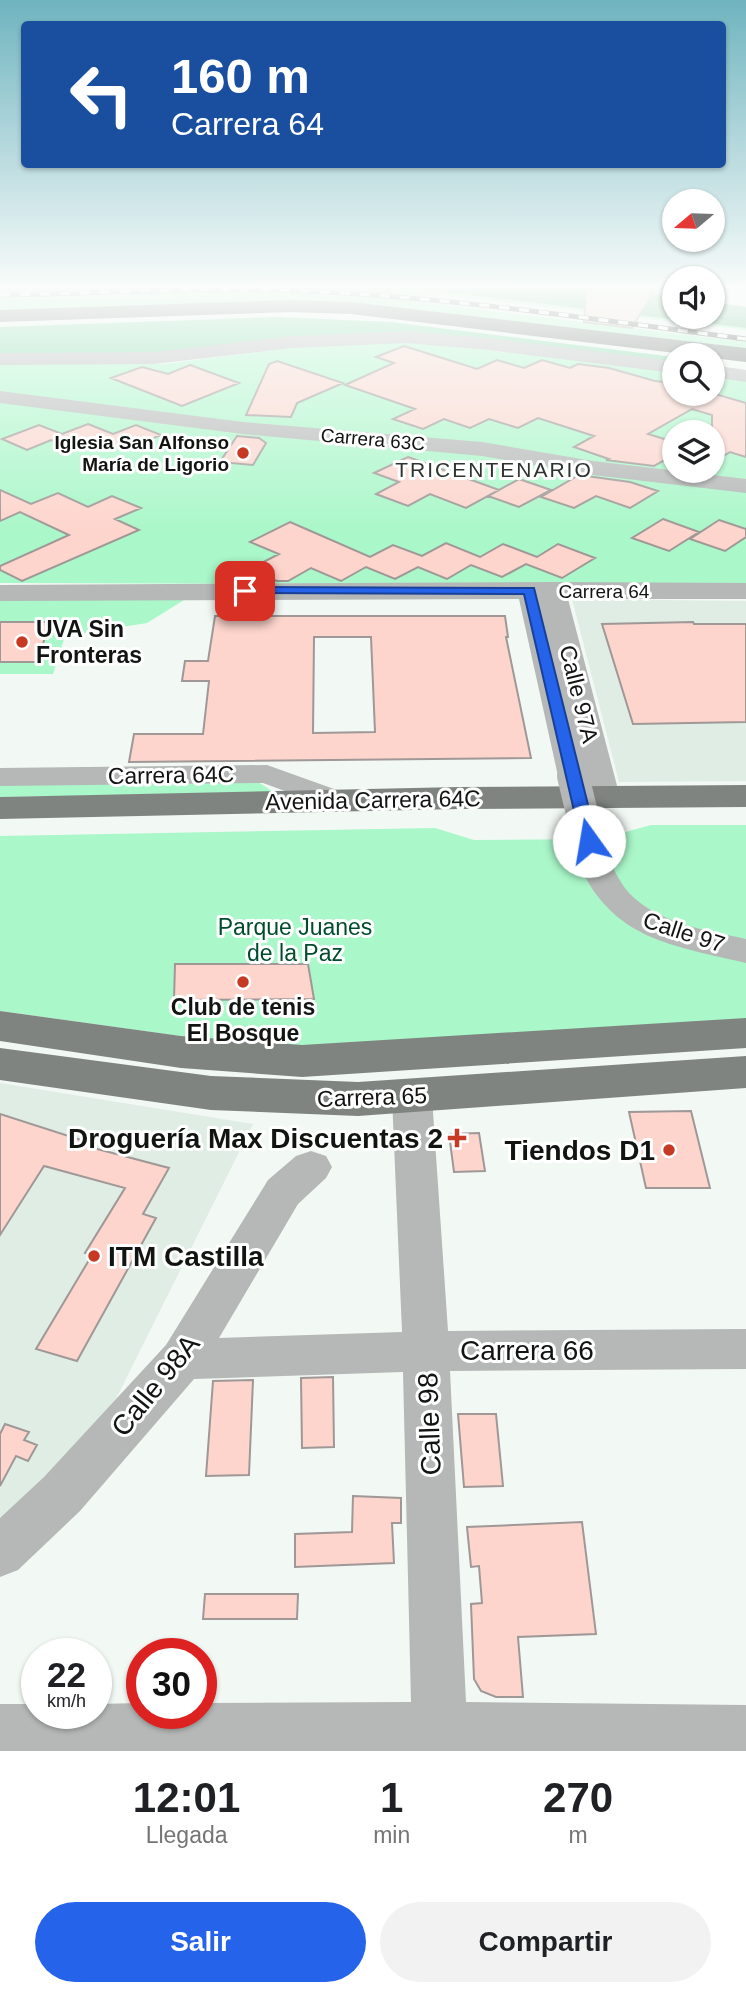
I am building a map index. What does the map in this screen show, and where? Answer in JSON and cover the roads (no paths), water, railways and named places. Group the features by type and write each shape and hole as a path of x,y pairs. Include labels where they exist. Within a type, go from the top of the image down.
{"main road":[{"name":"Avenida Carrera 64C","path":"0,808 337,801 592,780 746,796"},
{"name":"Avenida Carrera 64C","path":"0,825 746,816"},
{"name":"Carrera 65","path":"0,1026 181,1052 302,1061 746,1033"},
{"name":"Carrera 65","path":"0,1064 211,1093 297,1098 412,1097 746,1072"}],"street":[{"path":"725,373 746,376"},
{"name":"Carrera 63C","path":"0,397 273,431 482,449 593,468 746,486"},
{"name":"Carrera 64","path":"0,593 541,590 746,592"},
{"name":"Calle 97","path":"541,590 592,780 594,863 609,894 619,905 646,924 682,936 746,951"},
{"name":"Carrera 64C","path":"0,778 267,774 337,801"},
{"name":"Calle 98","path":"412,1097 426,1351 440,1742"},
{"name":"Calle 98A","path":"0,1552 62,1494 182,1359 283,1192 312,1167"},
{"name":"Carrera 66","path":"182,1359 426,1351 746,1349"},
{"path":"0,1732 440,1742 746,1733"}],"place":[{"name":"Iglesia San Alfonso María de Ligorio","path":"243,453"},
{"name":"UVA Sin Fronteras","path":"22,642"},
{"name":"Club de tenis El Bosque","path":"243,982"},
{"name":"Droguería Max Discuentas 2","path":"457,1138"},
{"name":"Tiendos D1","path":"669,1150"},
{"name":"ITM Castilla","path":"94,1256"}],"district":[{"name":"TRICENTENARIO","path":"494,470"}],"park label":[{"name":"Parque Juanes de la Paz","path":"295,940"}]}
